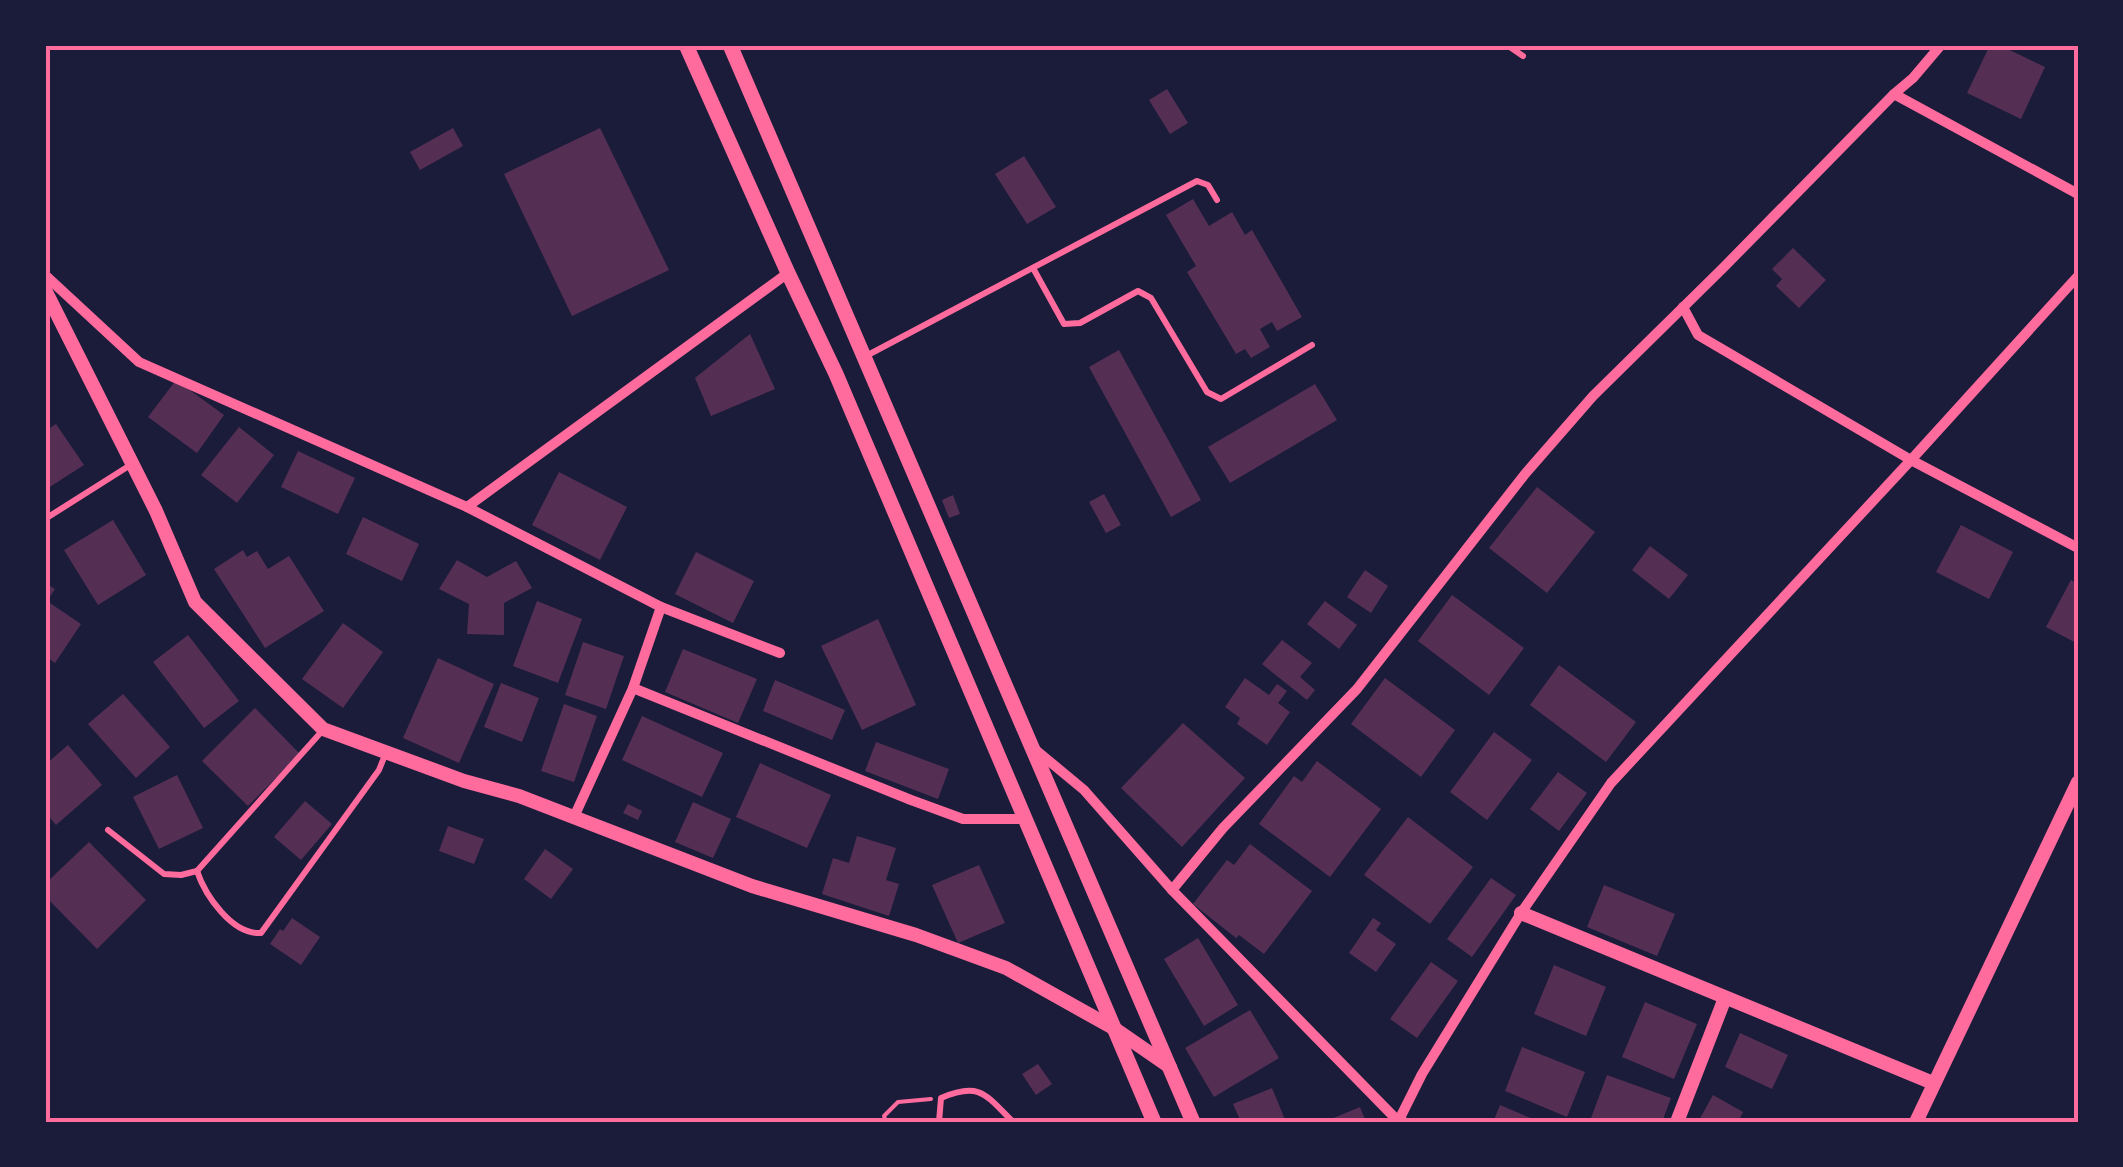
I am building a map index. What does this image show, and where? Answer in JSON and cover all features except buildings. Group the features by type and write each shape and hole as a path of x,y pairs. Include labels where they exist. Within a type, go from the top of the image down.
{"main road":[{"path":"686,45 836,374 1154,1122"},
{"path":"730,45 1193,1122"}],"street":[{"path":"1172,890 1222,828 1357,690 1525,474 1593,396 1913,78 1941,45"},
{"path":"1894,94 2078,194"},
{"path":"468,507 788,273"},
{"path":"45,274 139,362 468,507 662,607 780,654"},
{"path":"1033,748 1084,790 1172,890 1400,1121 1422,1074 1522,913 1611,783 2078,276"},
{"path":"45,290 156,511 194,602 324,729 464,781 519,796 752,886 916,935 1006,968 1115,1028 1170,1068"},
{"path":"1683,307 1698,335 1911,460 2078,548"},
{"path":"574,817 633,688 662,607"},
{"path":"633,688 963,819 1026,819"},
{"path":"1916,1122 2078,782"},
{"path":"1522,913 1933,1083"},
{"path":"1677,1122 1724,998"}],"lane":[{"path":"1508,45 1523,56"},
{"path":"865,357 1196,181 1208,186 1217,200"},
{"path":"1033,268 1064,324 1080,323 1138,291 1151,298 1206,392 1221,400 1312,345"},
{"path":"45,519 132,464"},
{"path":"108,830 164,874 181,876 197,870 324,729"},
{"path":"197,870 206,892 224,914 251,934 260,933 379,770 386,752"},
{"path":"939,1122 940,1098 959,1090 986,1094 1012,1122"}],"path":[{"path":"886,1122 884,1116 898,1102 940,1098"}]}
